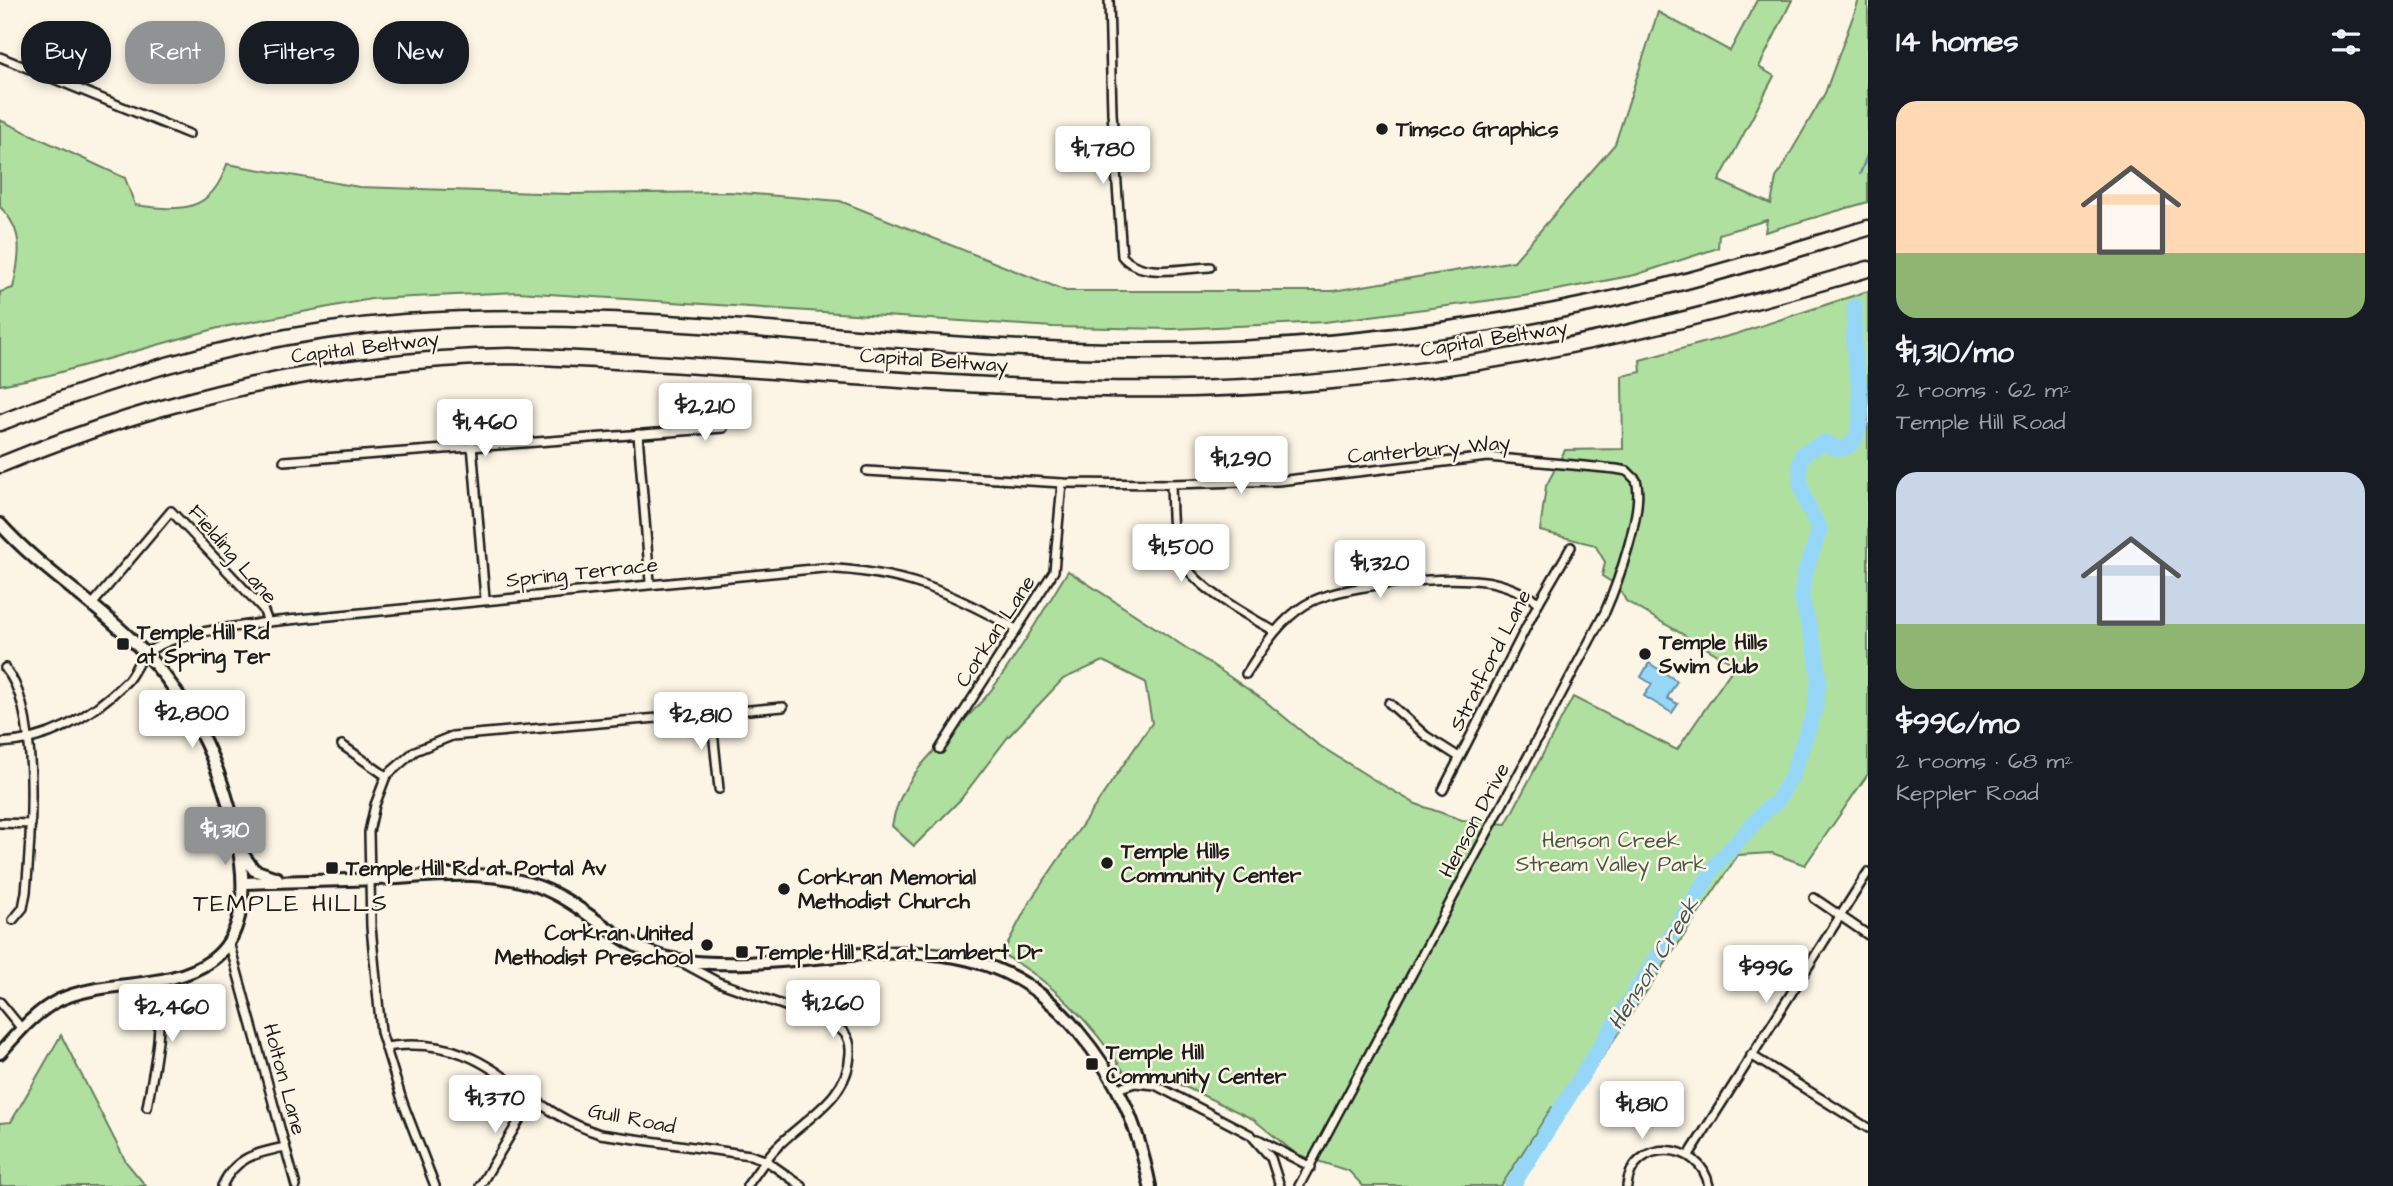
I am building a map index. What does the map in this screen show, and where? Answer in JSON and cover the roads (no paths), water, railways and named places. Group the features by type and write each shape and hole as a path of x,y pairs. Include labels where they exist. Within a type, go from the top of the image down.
{"highway":[{"name":"Capital Beltway","path":"0,423 148,369 245,345 344,328 448,319 522,318 1058,349 1193,350 1309,344 1447,329 1595,302 1713,274 1868,228"},
{"name":"Capital Beltway","path":"0,466 156,408 252,383 347,367 448,358 510,356 1059,388 1262,386 1452,367 1601,341 1745,305 1868,269"}],"main road":[{"path":"0,524 33,559 145,653 178,695 206,744 225,792 239,847 243,883 241,912 229,942 212,959 198,968 157,980 61,1000 22,1029 0,1053"},
{"path":"239,847 254,870 271,877 297,881"},
{"path":"243,883 484,876 518,880 552,892 623,940 651,953 677,960 762,961 935,952 982,961 1008,972 1052,1002 1095,1051 1120,1088 1137,1132 1150,1186"}],"street":[{"path":"1109,0 1122,256 1128,263 1148,270 1210,267"},
{"path":"0,57 189,134"},
{"path":"284,461 723,428"},
{"path":"638,434 650,582"},
{"path":"472,445 485,598"},
{"name":"Canterbury Way","path":"867,471 1062,483 1171,484 1278,481 1488,457 1616,468"},
{"name":"Henson Drive","path":"1299,1186 1553,711 1620,578 1638,487 1632,475 1616,468"},
{"name":"Corkan Lane","path":"940,749 1054,571 1062,483"},
{"path":"1171,484 1174,537 1181,561 1198,581 1274,631"},
{"name":"Fielding Lane","path":"91,606 171,511 258,604 268,622"},
{"name":"Stratford Lane","path":"1443,790 1539,601 1572,547"},
{"name":"Spring Terrace","path":"145,653 183,639 268,622 485,598 823,568 856,569 894,575 927,585 1016,629"},
{"path":"1246,674 1274,631 1306,605 1356,588 1450,580 1484,581 1508,586 1539,601"},
{"path":"0,743 64,728 95,710 130,678 145,653"},
{"path":"5,668 14,679 20,696 27,738 31,824 26,892 23,908 13,920"},
{"path":"1389,703 1426,736 1459,757"},
{"path":"435,1186 385,1047 378,1003 370,880 371,818 386,776 415,751 452,736 782,707"},
{"path":"711,712 719,789"},
{"path":"342,745 386,776"},
{"path":"0,823 31,824"},
{"path":"1689,1155 1868,873"},
{"path":"1814,898 1868,935"},
{"name":"Holton Lane","path":"229,942 296,1186"},
{"path":"677,960 718,982 827,1021 841,1028 848,1036 849,1070 838,1091 765,1160 747,1186"},
{"path":"147,1107 159,1040 161,1002 157,980"},
{"path":"0,1002 22,1029"},
{"name":"Gull Road","path":"385,1047 434,1046 470,1056 496,1069 532,1099 559,1116 600,1134 726,1150 765,1160 802,1186"},
{"path":"1751,1055 1868,1128"},
{"path":"1120,1088 1135,1083 1156,1085 1311,1167"},
{"path":"493,1186 482,1183 532,1099"},
{"path":"1251,1135 1271,1158 1280,1186"},
{"path":"222,1186 230,1171 241,1160 285,1147"},
{"path":"1627,1186 1632,1170 1647,1155 1668,1149 1689,1155 1703,1169 1709,1186"}],"water":[{"path":"1649,663 1677,681 1667,698 1678,704 1672,713 1644,696 1652,684 1641,677"}],"waterway":[{"name":"Henson Creek","path":"1860,174 1868,153"},
{"name":"Henson Creek","path":"1512,1186 1715,866 1768,808 1776,803 1791,778 1815,710 1819,678 1816,652 1801,596 1805,573 1820,529 1803,494 1800,465 1802,454 1826,442 1843,448 1850,445 1856,437 1861,406 1854,353 1855,306"}],"place":[{"name":"Timsco Graphics","path":"1382,129"},
{"name":"Temple Hill Rd at Spring Ter","path":"123,644"},
{"name":"Temple Hills Swim Club","path":"1645,654"},
{"name":"Temple Hills Community Center","path":"1107,863"},
{"name":"Temple Hill Rd at Portal Av","path":"332,868"},
{"name":"Corkran Memorial Methodist Church","path":"784,889"},
{"name":"Corkran United Methodist Preschool","path":"707,945"},
{"name":"Temple Hill Rd at Lambert Dr","path":"742,952"},
{"name":"Temple Hill Community Center","path":"1092,1064"}],"district":[{"name":"TEMPLE HILLS","path":"291,903"}],"park label":[{"name":"Henson Creek Stream Valley Park","path":"1611,852"}]}
